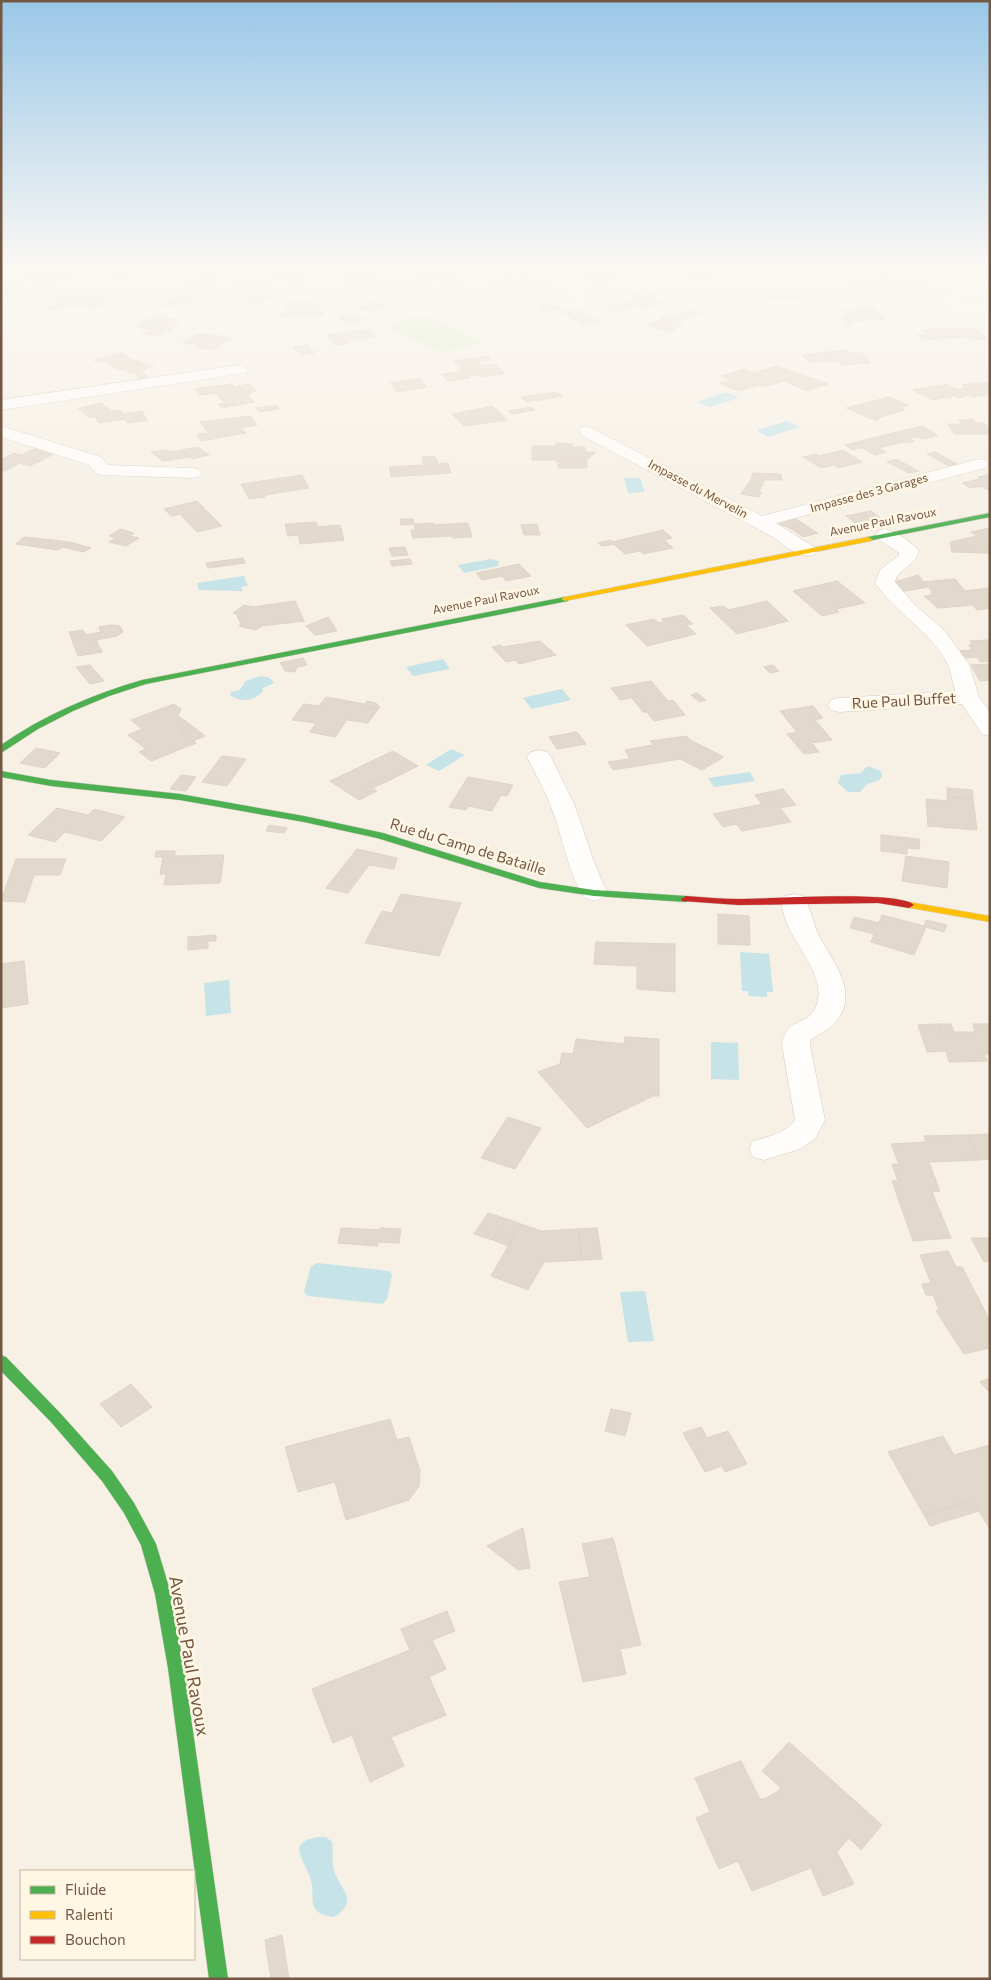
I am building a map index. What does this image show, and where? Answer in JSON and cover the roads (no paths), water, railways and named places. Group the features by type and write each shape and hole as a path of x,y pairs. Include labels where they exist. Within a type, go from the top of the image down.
{"street":[{"path":"1,405 240,370"},
{"name":"Impasse du Mervelin","path":"587,431 760,522 807,551"},
{"path":"1,432 94,462 103,470 192,473"},
{"name":"Impasse des 3 Garages","path":"760,522 979,464"},
{"name":"Avenue Paul Ravoux","path":"1,750 22,733 62,710 127,686 990,515"},
{"name":"Rue Paul Buffet","path":"885,535 909,551 908,558 887,574 885,583 908,609 937,634 958,664 968,697 990,729"},
{"name":"Rue Paul Buffet","path":"839,705 968,697"},
{"path":"539,757 563,806 580,859 594,893"},
{"name":"Rue du Camp de Bataille","path":"1,774 51,783 180,797 304,819 379,835 539,885 594,893 738,902 878,900 990,918"},
{"path":"764,1149 789,1141 804,1131 810,1120 796,1045 797,1035 824,1018 832,1003 831,989 826,970 801,927 794,902"},
{"name":"Avenue Paul Ravoux","path":"1,1361 56,1418 107,1476 129,1508 148,1544 163,1594 176,1668 218,1979"}],"water":[{"path":"726,392 739,398 710,407 697,402"},
{"path":"787,421 800,427 768,437 756,430"},
{"path":"624,478 640,478 645,492 628,493"},
{"path":"491,559 499,561 498,566 464,573 458,565"},
{"path":"244,576 248,586 241,587 243,591 199,590 197,583"},
{"path":"443,659 450,669 413,676 406,667"},
{"path":"261,676 270,678 274,683 263,688 263,691 256,697 243,700 230,695 231,692 240,690 245,681"},
{"path":"562,689 571,700 532,709 523,698"},
{"path":"451,749 465,755 439,771 426,765"},
{"path":"868,766 881,771 882,777 866,785 860,792 848,792 838,783 841,775 860,773"},
{"path":"750,772 755,781 714,787 708,778"},
{"path":"740,952 769,954 773,992 767,992 767,997 749,996 748,991 742,991"},
{"path":"229,980 231,1013 206,1016 204,983"},
{"path":"711,1042 738,1043 739,1080 711,1079"},
{"path":"317,1263 389,1271 392,1275 387,1299 383,1304 308,1296 304,1292 311,1266"},
{"path":"645,1291 654,1341 628,1342 620,1292"},
{"path":"326,1837 332,1842 334,1870 347,1900 346,1906 334,1917 324,1915 315,1908 312,1884 301,1857 300,1847 303,1843 309,1839"}]}
